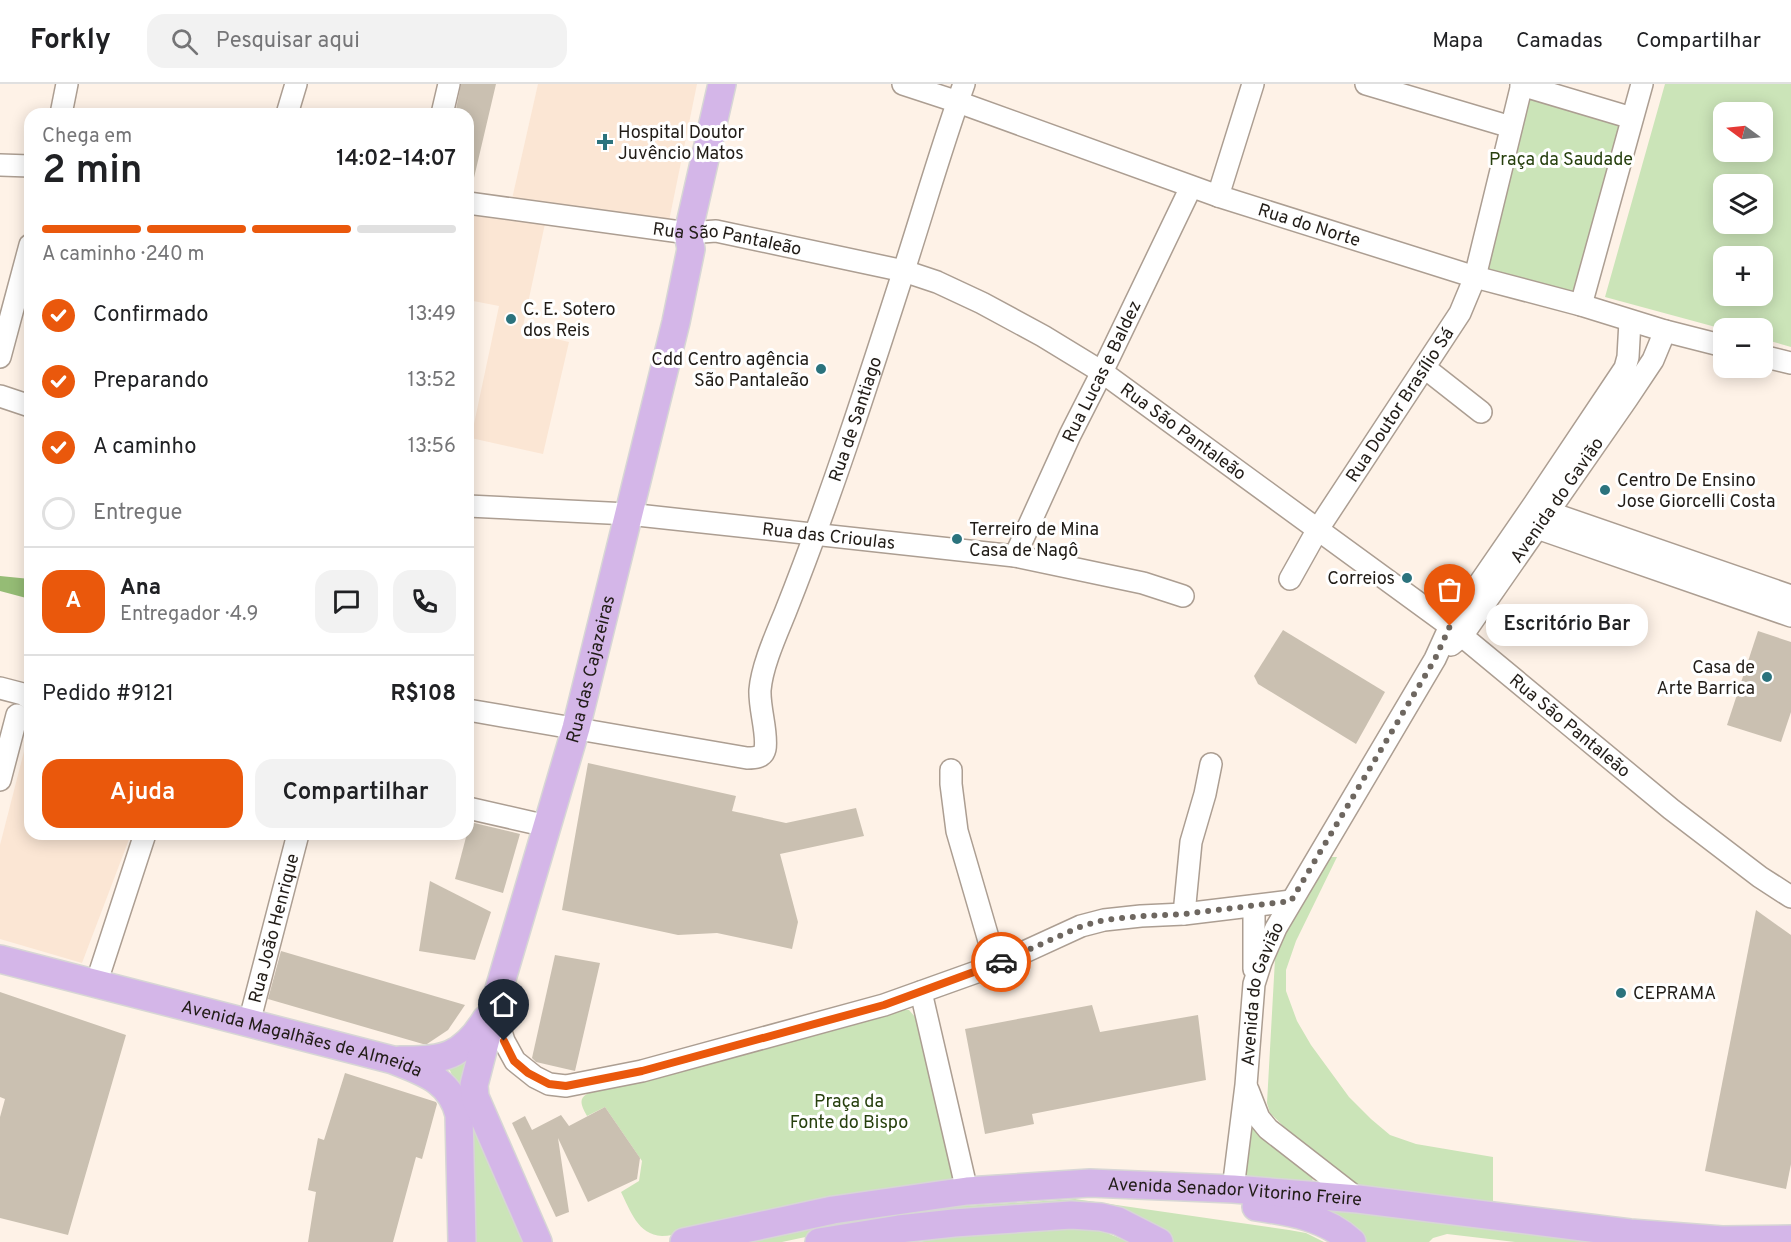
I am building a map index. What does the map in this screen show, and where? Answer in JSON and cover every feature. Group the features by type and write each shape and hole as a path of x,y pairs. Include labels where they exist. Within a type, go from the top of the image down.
{"main road":[{"name":"Rua das Cajazeiras","path":"538,1242 474,1090 475,1079 576,728 676,322 692,249 688,233 722,84"},
{"name":"Avenida Magalhães de Almeida","path":"0,959 393,1059 441,1083 454,1099 459,1115 462,1242"},
{"path":"393,1059 441,1058 458,1050 481,1028 498,993"},
{"name":"Avenida Senador Vitorino Freire","path":"684,1242 833,1210 967,1191 1090,1183 1233,1189 1358,1199 1630,1233 1722,1240 1791,1239"},
{"path":"1120,1185 1296,1213 1322,1222 1352,1242"},
{"name":"Avenida Senador Vitorino Freire","path":"819,1242 921,1226 1071,1215 1101,1217 1118,1221 1159,1242"}],"street":[{"path":"62,108 67,84"},
{"path":"289,108 296,84"},
{"path":"443,108 448,84"},
{"name":"Rua do Norte","path":"903,84 961,93 1218,196 1475,277 1713,343"},
{"path":"1218,196 1253,84"},
{"path":"1366,84 1510,127"},
{"path":"1581,305 1642,84"},
{"path":"1521,85 1632,118"},
{"name":"Rua Doutor Brasílio Sá","path":"1290,579 1318,529 1460,313 1475,277 1521,85"},
{"name":"Rua de Santiago","path":"576,728 747,758 757,758 762,754 765,749 765,736 760,688 770,652 816,534 961,93"},
{"path":"0,165 24,166"},
{"name":"Rua Lucas e Baldez","path":"1015,556 1065,445 1191,187"},
{"name":"Rua São Pantaleão","path":"474,204 688,233 716,231 904,271 937,282 982,303 1102,372 1318,529 1456,631 1671,809 1791,897"},
{"path":"0,357 24,267"},
{"name":"Avenida do Gavião","path":"1619,394 1628,357 1630,321"},
{"name":"Avenida do Gavião","path":"1233,1189 1246,1085 1254,984 1268,946 1291,901 1435,659 1619,394 1653,360 1665,331"},
{"path":"1773,359 1791,363"},
{"path":"1425,368 1481,412"},
{"path":"0,396 24,403"},
{"name":"Rua das Crioulas","path":"474,506 628,514 1015,556 1143,583 1183,596"},
{"path":"1536,516 1718,580 1791,596"},
{"path":"1718,580 1791,616"},
{"path":"0,688 23,694 0,780"},
{"path":"474,711 576,728"},
{"path":"1184,914 1191,842 1211,764"},
{"path":"951,770 957,831 996,965"},
{"path":"474,809 547,826"},
{"path":"96,984 143,840"},
{"name":"Rua João Henrique","path":"249,1023 296,840"},
{"path":"498,993 496,1011 500,1030 514,1061 535,1077 549,1084 566,1086 642,1071 884,1005 996,965 1082,926 1104,920 1184,914 1291,901"},
{"path":"1254,906 1254,984"},
{"path":"921,992 967,1191"},
{"name":"Avenida do Gavião","path":"1246,1085 1259,1118 1268,1129 1358,1199"}],"shaded area":[{"name":"Hospital Doutor Juvêncio Matos","path":"538,84 697,84 669,221 512,199"},
{"name":"C. E. Sotero dos Reis","path":"474,208 546,219 522,331 569,342 543,454 474,439 474,424 499,306 474,301"},
{"path":"24,751 24,840 129,840 82,963 0,939 0,845"}],"green space":[{"path":"1665,84 1791,84 1791,347 1773,342 1773,318 1713,318 1713,326 1605,297"},
{"name":"Praça da Saudade","path":"1525,93 1620,124 1576,296 1483,274"},
{"path":"0,576 24,578 24,597 0,591"},
{"path":"1327,857 1337,857 1296,941 1286,970 1286,991 1297,1021 1311,1045 1349,1097 1390,1135 1416,1144 1493,1157 1493,1208 1358,1190 1313,1155 1270,1113 1267,1103 1275,959 1280,940"},
{"name":"Praça da Fonte do Bispo","path":"899,1010 909,1010 916,1018 953,1167 954,1176 949,1184 682,1234 654,1235 636,1220 621,1192 639,1181 642,1161 605,1107 587,1116 582,1105 585,1095 600,1088"},
{"path":"477,1050 469,1077 527,1242 471,1242 460,1093 448,1066"},
{"path":"1253,1126 1313,1175 1312,1185 1246,1177 1246,1133"},
{"path":"1075,1199 1289,1230 1306,1233 1324,1242 1169,1242 1135,1221 829,1232 782,1242 746,1242 862,1217 946,1207"},
{"path":"1315,1211 1351,1212 1607,1242 1515,1242 1447,1234 1433,1238 1429,1242 1363,1242"},
{"path":"1079,1228 1097,1229 1129,1242 918,1242 949,1237"}],"building":[{"path":"461,84 496,84 474,178 474,108 456,108"},
{"path":"1283,630 1385,692 1356,744 1258,684 1254,676"},
{"name":"Casa de Arte Barrica","path":"1758,631 1791,642 1791,712 1781,742 1727,725"},
{"path":"588,763 736,796 732,811 786,823 856,808 864,836 780,854 798,922 792,949 717,933 678,935 562,910"},
{"path":"474,823 520,834 503,893 455,879 465,840 474,840"},
{"path":"430,881 491,912 475,960 419,951"},
{"path":"1756,910 1791,935 1791,1164 1786,1189 1705,1171"},
{"path":"281,951 465,1005 448,1030 427,1044 423,1044 268,999"},
{"path":"555,955 600,963 575,1071 536,1062 532,1058"},
{"path":"0,992 126,1035 68,1235 0,1218 0,1117 5,1099 0,1097"},
{"path":"1092,1005 1100,1032 1198,1015 1206,1080 1032,1114 1034,1124 985,1134 965,1029"},
{"path":"345,1073 437,1104 422,1159 416,1157 393,1242 308,1242 316,1192 308,1190 318,1138 324,1140"},
{"path":"605,1107 640,1158 637,1179 588,1202 558,1138 569,1212 556,1217 512,1123 525,1116 532,1130 561,1115 569,1126"}],"way so far":[{"path":"1001,962 1082,926 1104,920 1184,914 1291,901 1435,659 1450,626"}],"place":[{"name":"Hospital Doutor Juvêncio Matos","path":"605,142"},
{"name":"C. E. Sotero dos Reis","path":"511,319"},
{"name":"Cdd Centro agência São Pantaleão","path":"821,369"},
{"name":"Centro De Ensino Jose Giorcelli Costa","path":"1605,490"},
{"name":"Terreiro de Mina Casa de Nagô","path":"957,539"},
{"name":"Correios","path":"1407,578"},
{"name":"Escritório Bar","path":"1450,626"},
{"name":"Casa de Arte Barrica","path":"1767,677"},
{"name":"CEPRAMA","path":"1621,993"}],"route":[{"path":"504,1041 514,1061 528,1073 549,1084 566,1086 642,1071 884,1005 1001,962"}]}
